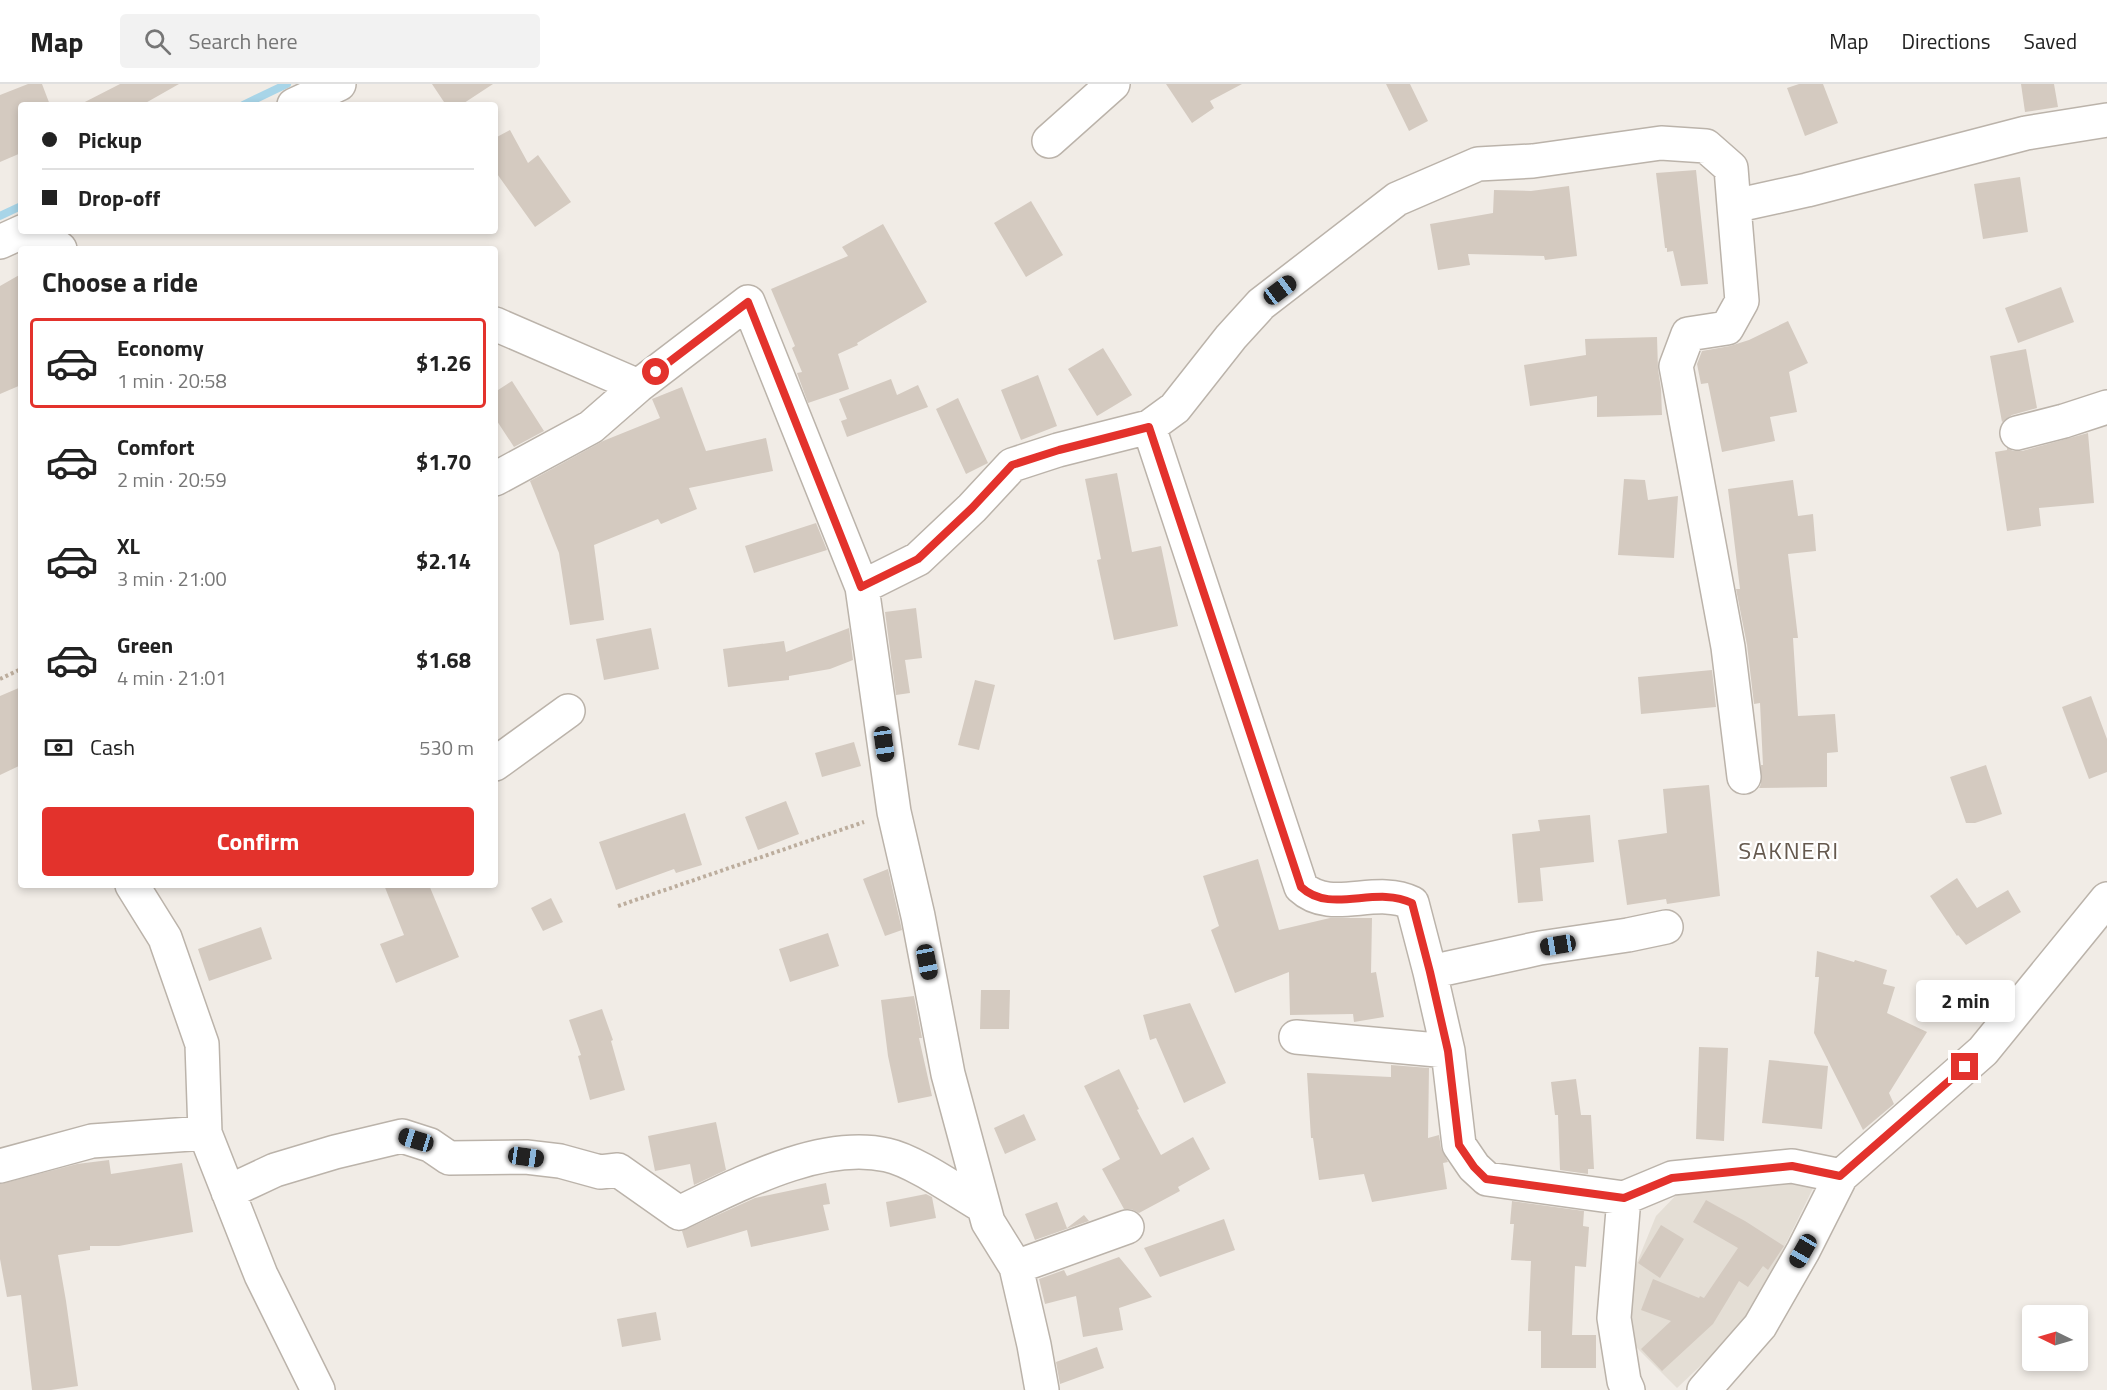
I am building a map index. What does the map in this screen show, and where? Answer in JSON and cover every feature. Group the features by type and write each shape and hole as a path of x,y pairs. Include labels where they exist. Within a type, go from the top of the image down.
{"street":[{"path":"300,102 339,84"},
{"path":"1049,141 1113,84"},
{"path":"1734,206 1806,190 2026,133 2107,120"},
{"path":"861,587 918,559 972,508 1012,465 1059,450 1149,427 1175,408 1231,337 1261,304 1397,199 1478,164 1533,161 1661,142 1706,146 1731,168 1742,301 1727,328 1688,334 1676,366 1728,647 1744,777"},
{"path":"0,242 18,234"},
{"path":"41,234 56,246"},
{"path":"498,477 591,427 638,386 748,302 861,587 894,812 918,916 948,1074 988,1222 1016,1267 1042,1390"},
{"path":"498,325 638,386"},
{"path":"2017,434 2107,407"},
{"path":"1149,427 1301,887 1310,895 1324,900 1385,896 1400,897 1412,903 1448,1051 1459,1145 1474,1167 1486,1179 1624,1198 1672,1178 1792,1166 1840,1176"},
{"path":"498,762 568,711"},
{"path":"134,888 165,938 202,1044 204,1133 261,1275 318,1390"},
{"path":"1704,1390 1760,1326 1803,1251 1840,1176 1983,1051 2107,899"},
{"path":"1430,972 1540,948 1666,927"},
{"path":"1296,1036 1448,1051"},
{"path":"0,1166 92,1141 204,1133"},
{"path":"228,1192 275,1170 335,1152 402,1136 430,1144 449,1158 526,1157 561,1161 600,1172 618,1170 679,1213 774,1169 855,1152 888,1155 923,1170 984,1207"},
{"path":"1624,1198 1614,1318 1624,1381 1628,1390"},
{"path":"1016,1267 1127,1227"}],"path":[{"path":"0,679 18,670"},
{"path":"618,906 894,812"}],"shaded area":[{"path":"1816,1182 1748,1321 1677,1388 1629,1340 1634,1270 1656,1216 1683,1188"}],"building":[{"path":"28,84 42,84 49,102 18,102 18,154 0,162 0,95"},
{"path":"120,84 179,84 147,102 85,102"},
{"path":"432,84 493,84 466,102 444,102"},
{"path":"1166,84 1242,84 1210,101 1214,108 1192,123"},
{"path":"1386,84 1410,84 1428,121 1409,131"},
{"path":"1799,84 1823,84 1838,123 1805,136 1787,88"},
{"path":"2021,84 2054,84 2058,107 2025,112"},
{"path":"510,130 528,163 538,155 571,202 535,227 498,175 498,136"},
{"path":"1696,170 1708,284 1681,286 1673,251 1667,252 1665,248 1656,173"},
{"path":"2020,177 2028,232 1983,239 1974,184"},
{"path":"1569,186 1577,256 1545,260 1544,256 1468,254 1470,265 1438,270 1430,224 1493,213 1494,190 1531,191"},
{"path":"1031,201 1063,255 1026,277 994,223"},
{"path":"883,224 927,302 857,343 858,345 838,354 849,389 808,403 797,373 802,372 792,348 795,346 771,289 848,256 842,247"},
{"path":"18,276 18,386 0,394 0,286"},
{"path":"2061,287 2074,322 2018,343 2005,308"},
{"path":"1788,321 1808,363 1789,372 1797,412 1770,417 1775,441 1722,452 1708,383 1701,384 1697,364 1702,351 1749,340"},
{"path":"1657,337 1662,415 1597,417 1597,396 1530,406 1524,365 1586,355 1585,339"},
{"path":"1103,348 1132,395 1097,416 1068,369"},
{"path":"2026,349 2037,408 2012,415 2002,422 1990,356"},
{"path":"1038,375 1057,426 1021,440 1001,390"},
{"path":"891,379 897,395 918,385 928,407 847,437 841,421 847,419 839,399"},
{"path":"512,381 544,431 514,447 498,423 498,390"},
{"path":"682,387 706,451 766,438 773,471 689,488 697,509 661,524 658,519 594,545 604,620 570,625 559,553 530,481 603,441 660,418 652,399"},
{"path":"958,398 988,463 966,474 936,409"},
{"path":"2088,433 2094,503 2039,508 2041,526 2007,531 1995,452 2007,450 2007,448 2022,451"},
{"path":"1117,473 1132,552 1161,546 1178,626 1114,640 1097,560 1101,559 1085,479"},
{"path":"1624,479 1645,480 1648,500 1678,496 1674,558 1618,555"},
{"path":"1793,480 1798,516 1813,514 1816,551 1788,554 1798,638 1793,638 1798,716 1835,714 1838,752 1827,753 1827,787 1759,788 1761,765 1763,765 1760,703 1754,704 1747,645 1736,589 1740,589 1728,489"},
{"path":"816,523 827,550 754,573 745,546"},
{"path":"916,608 922,658 905,660 910,693 896,695 885,612"},
{"path":"651,628 659,669 604,680 596,639"},
{"path":"849,628 853,660 830,669 789,676 789,680 728,687 723,649 784,641 786,652"},
{"path":"1712,670 1716,707 1641,714 1638,677"},
{"path":"975,680 995,685 979,750 958,745"},
{"path":"18,688 18,766 0,775 0,696"},
{"path":"2091,696 2107,739 2107,772 2089,779 2062,707"},
{"path":"854,742 861,766 822,777 815,753"},
{"path":"1986,765 2002,814 1975,823 1966,823 1950,777"},
{"path":"1709,785 1720,896 1667,904 1666,899 1627,905 1618,840 1667,833 1663,789"},
{"path":"786,801 799,834 758,850 745,817"},
{"path":"685,813 702,865 676,873 674,869 616,890 599,842"},
{"path":"1590,815 1594,862 1540,868 1543,901 1518,903 1512,834 1540,831 1538,820"},
{"path":"1258,859 1279,930 1330,918 1372,918 1371,973 1376,972 1384,1017 1354,1022 1353,1014 1290,1015 1289,972 1235,993 1211,930 1219,926 1203,876"},
{"path":"888,869 902,930 885,936 863,879"},
{"path":"1957,878 1977,908 2008,890 2021,912 1966,945 1957,936 1930,896"},
{"path":"385,888 430,888 459,957 396,983 380,944 404,935"},
{"path":"551,898 563,922 543,931 531,908"},
{"path":"261,927 272,959 209,981 198,949"},
{"path":"828,933 839,966 790,982 779,949"},
{"path":"1817,951 1887,970 1883,984 1895,987 1887,1013 1927,1032 1889,1093 1894,1104 1863,1130 1814,1033 1819,977 1815,977"},
{"path":"981,990 1010,990 1009,1029 980,1029"},
{"path":"914,996 922,1038 919,1038 932,1096 898,1103 888,1056 881,1000"},
{"path":"1190,1003 1226,1083 1184,1103 1156,1038 1150,1040 1143,1015"},
{"path":"602,1009 613,1040 611,1041 625,1090 590,1100 578,1056 581,1055 569,1020"},
{"path":"1699,1047 1728,1048 1724,1141 1696,1139"},
{"path":"1769,1060 1828,1066 1822,1129 1762,1123"},
{"path":"1391,1065 1429,1068 1428,1138 1439,1135 1441,1148 1448,1162 1443,1163 1447,1189 1372,1202 1364,1174 1319,1180 1313,1138 1311,1138 1307,1073 1391,1077"},
{"path":"1119,1069 1139,1109 1137,1110 1161,1155 1193,1137 1210,1169 1178,1187 1180,1191 1139,1213 1131,1209 1124,1209 1102,1169 1120,1159 1084,1086"},
{"path":"1576,1079 1581,1115 1591,1115 1594,1169 1588,1169 1588,1174 1560,1170 1558,1115 1555,1115 1551,1082"},
{"path":"1024,1114 1036,1140 1005,1154 994,1128"},
{"path":"716,1122 726,1170 694,1185 690,1164 655,1171 648,1136"},
{"path":"109,1160 111,1174 182,1163 193,1232 119,1246 90,1246 90,1250 58,1255 78,1386 32,1390 21,1295 7,1297 0,1259 0,1184 77,1164"},
{"path":"826,1183 830,1204 823,1205 829,1230 751,1247 747,1230 687,1248 682,1231 755,1198"},
{"path":"926,1194 932,1197 936,1218 890,1227 886,1202"},
{"path":"1706,1200 1784,1246 1768,1270 1763,1266 1748,1287 1739,1281 1713,1324 1662,1371 1641,1349 1671,1321 1641,1310 1653,1279 1704,1298 1738,1248 1693,1222"},
{"path":"1512,1201 1584,1211 1583,1226 1589,1227 1586,1267 1575,1266 1572,1335 1596,1335 1596,1368 1541,1368 1541,1331 1528,1331 1531,1261 1511,1260 1514,1224 1510,1224"},
{"path":"1057,1202 1067,1228 1084,1215 1089,1221 1035,1240 1025,1214"},
{"path":"1224,1219 1235,1250 1160,1277 1144,1248"},
{"path":"1661,1225 1684,1239 1660,1278 1638,1263"},
{"path":"1119,1257 1152,1297 1119,1308 1123,1330 1083,1337 1076,1296 1045,1304 1039,1279 1064,1270 1067,1276"},
{"path":"656,1312 661,1340 622,1347 617,1319"},
{"path":"1097,1347 1104,1368 1060,1384 1056,1362"}],"waterway":[{"path":"249,102 287,84"},
{"path":"0,216 18,207"}],"district":[{"name":"SAKNERI","path":"1789,850"}],"route":[{"path":"656,372 748,302 861,587 918,559 972,508 1012,465 1059,450 1149,427 1301,887 1310,895 1324,900 1385,896 1400,897 1412,903 1448,1051 1459,1145 1474,1167 1486,1179 1624,1198 1672,1178 1792,1166 1840,1176 1965,1067"}]}
